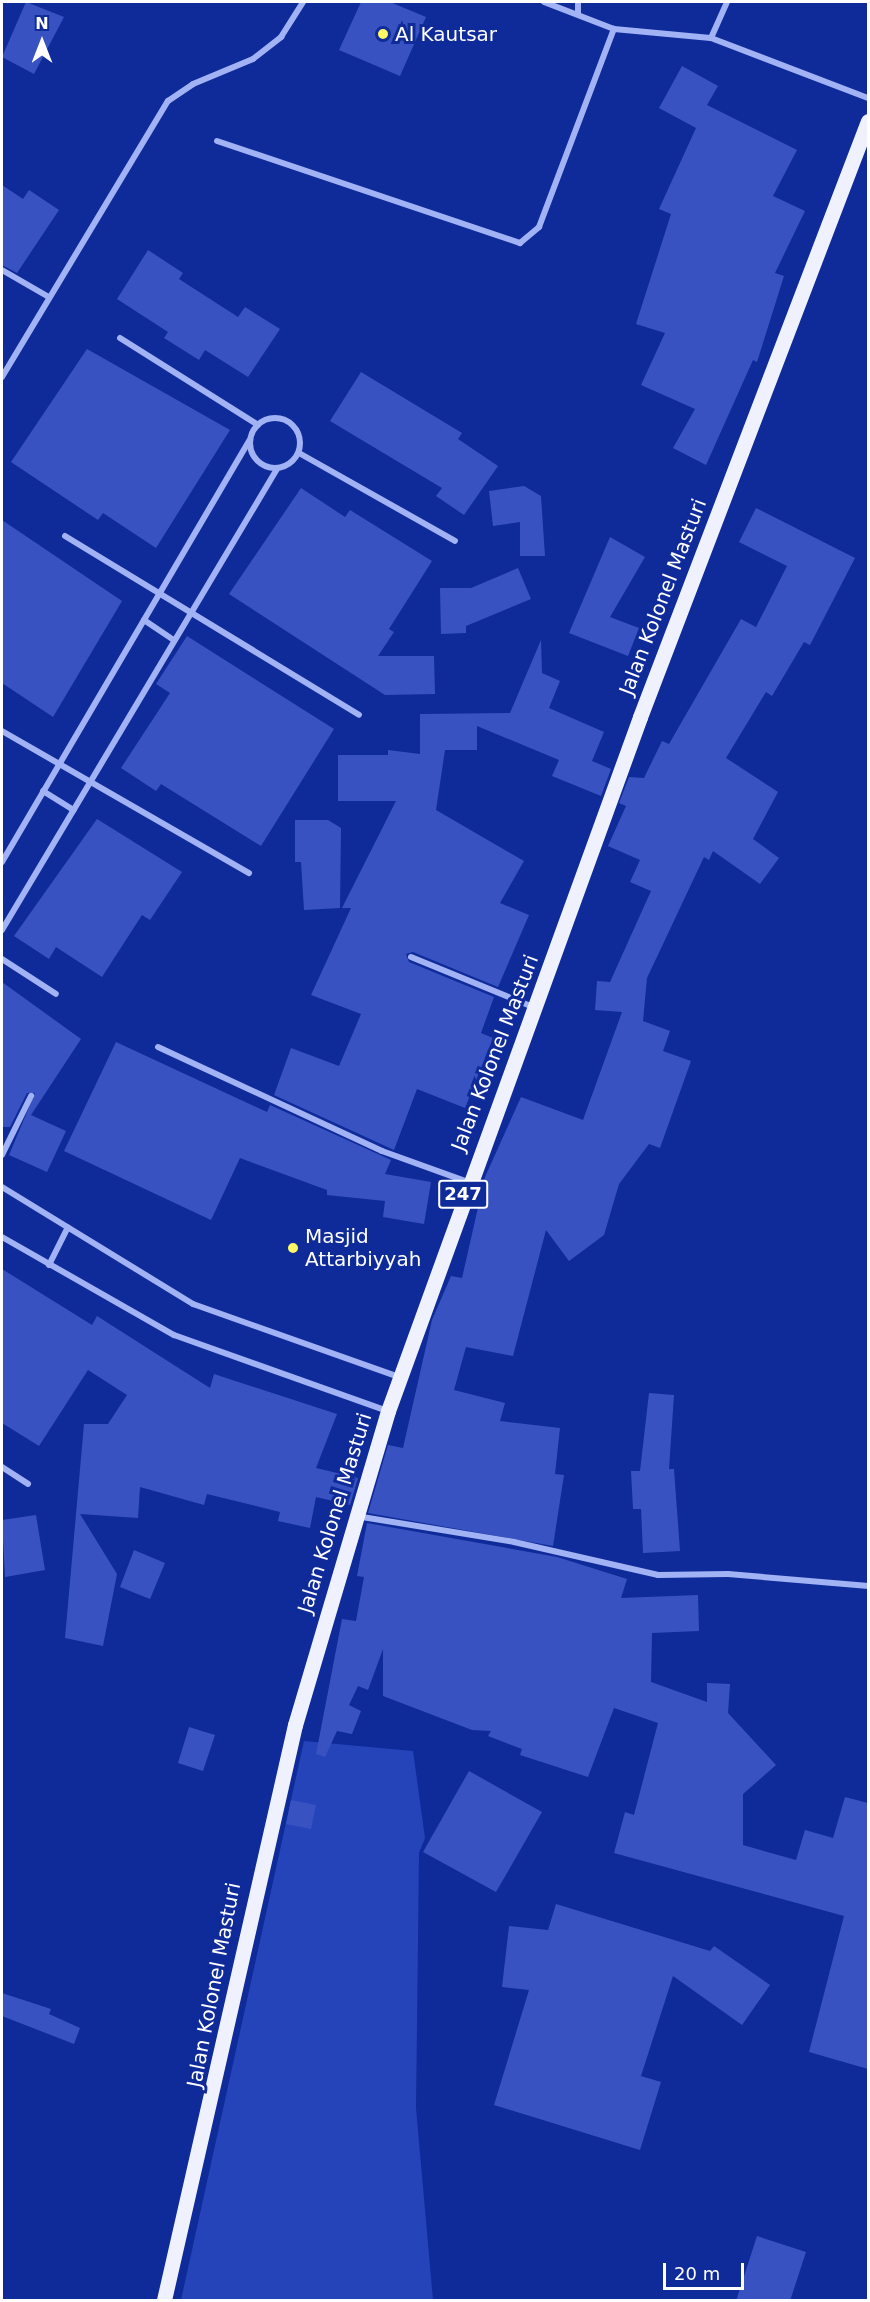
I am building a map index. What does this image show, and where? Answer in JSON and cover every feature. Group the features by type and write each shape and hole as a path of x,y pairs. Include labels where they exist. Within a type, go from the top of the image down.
{"main road":[{"name":"Jalan Kolonel Masturi","path":"164,2301 222,2060 253,1891 356,1516 388,1411 468,1182 536,1009 648,696 868,121"}],"street":[{"path":"2,377 47,296 168,101 193,84 253,59 281,37 303,2"},
{"path":"544,2 614,29 711,38 868,98"},
{"path":"578,2 578,15"},
{"path":"711,38 727,2"},
{"path":"217,141 520,243 539,227 614,29"},
{"path":"2,270 47,296"},
{"path":"120,338 258,425"},
{"path":"2,862 258,425 274,418 290,423 299,436 299,453"},
{"path":"250,440 257,461 277,469"},
{"path":"2,930 277,469 299,453"},
{"path":"299,453 455,541"},
{"path":"65,536 358,715"},
{"path":"144,620 174,640"},
{"path":"2,731 249,873"},
{"path":"43,791 73,810"},
{"path":"411,957 536,1009"},
{"path":"2,959 56,994"},
{"path":"158,1047 382,1151 468,1182"},
{"path":"2,1155 32,1096"},
{"path":"2,1186 193,1304 399,1377"},
{"path":"49,1264 68,1227"},
{"path":"2,1237 174,1335 388,1411"},
{"path":"2,1467 28,1484"},
{"path":"356,1516 514,1542 658,1575 740,1575 868,1586"}],"shaded area":[{"path":"304,1741 413,1751 425,1838 419,1853 416,2108 433,2300 181,2300"}],"building":[{"path":"26,2 64,17 34,74 2,57"},
{"name":"Al Kautsar","path":"361,2 390,2 426,17 400,76 339,50"},
{"path":"682,66 718,86 707,105 797,150 773,196 805,211 775,273 784,276 757,362 753,360 706,465 673,448 695,409 641,385 665,333 636,324 671,214 659,209 696,128 659,108"},
{"path":"2,185 23,199 29,190 59,210 17,273 2,265"},
{"path":"148,250 183,273 179,279 238,317 245,307 280,329 248,377 205,350 199,360 164,338 168,332 117,299"},
{"path":"87,349 230,430 156,548 103,513 98,520 11,462"},
{"path":"361,372 462,433 458,439 498,466 464,515 436,496 442,488 330,421"},
{"path":"524,486 541,496 545,556 520,556 520,522 493,526 489,491"},
{"path":"301,488 345,517 350,510 432,561 389,629 394,632 378,656 434,656 435,694 385,695 229,594"},
{"path":"756,508 855,558 810,645 804,642 772,696 766,692 726,758 778,792 753,839 779,858 760,884 713,851 709,860 704,857 647,978 643,1021 670,1031 663,1051 691,1061 660,1148 649,1144 619,1184 604,1235 569,1261 546,1230 513,1356 466,1347 454,1390 505,1403 500,1421 560,1428 555,1474 564,1475 553,1546 368,1513 388,1445 403,1448 432,1320 451,1276 462,1278 485,1177 521,1097 583,1120 622,1012 595,1010 597,981 610,982 651,891 630,882 640,860 608,846 626,806 619,803 629,777 644,778 662,741 669,744 741,619 756,627 787,566 739,542"},
{"path":"2,520 122,601 53,717 2,683"},
{"path":"610,537 645,557 610,617 639,628 628,656 569,633"},
{"path":"518,568 531,599 466,626 466,633 441,634 440,588 471,588"},
{"path":"187,636 334,729 261,846 161,784 156,791 121,768 170,693 156,684"},
{"path":"541,640 542,673 560,681 549,708 604,732 592,761 611,769 601,796 552,776 559,760 477,726 477,750 445,750 436,810 524,861 500,903 529,915 498,987 413,952 406,954 409,962 494,997 481,1033 493,1038 465,1108 417,1089 394,1150 274,1095 291,1048 339,1066 361,1014 311,995 351,908 342,908 396,801 338,801 338,755 388,755 388,750 420,754 420,714 510,713"},
{"path":"97,819 182,872 150,920 142,915 102,977 56,947 49,959 14,936"},
{"path":"295,820 328,820 341,828 340,908 304,910 301,862 295,862"},
{"path":"2,982 81,1039 31,1115 66,1131 47,1172 9,1155 35,1093 27,1093 10,1127 2,1127"},
{"path":"116,1042 267,1112 270,1105 391,1160 385,1174 431,1182 424,1224 383,1217 385,1201 327,1195 327,1190 240,1158 211,1220 64,1151"},
{"path":"2,1269 92,1325 97,1316 210,1388 214,1374 337,1414 316,1468 358,1478 350,1505 316,1497 310,1528 278,1521 280,1512 207,1494 204,1505 140,1487 138,1518 80,1514 117,1574 103,1646 65,1638 84,1424 108,1424 127,1395 88,1370 39,1446 2,1423"},
{"path":"649,1393 674,1395 669,1469 674,1469 680,1551 643,1553 641,1509 633,1509 631,1471 640,1471"},
{"path":"36,1515 45,1570 5,1577 2,1520"},
{"path":"367,1523 557,1557 627,1579 621,1598 698,1595 699,1631 652,1633 651,1682 707,1702 707,1683 730,1684 728,1713 776,1765 743,1794 743,1845 796,1860 805,1830 833,1838 845,1797 868,1803 868,2069 809,2052 844,1916 614,1853 625,1812 634,1815 658,1723 614,1708 588,1777 520,1755 522,1749 488,1736 491,1731 472,1730 383,1696 383,1649 368,1690 358,1686 349,1705 361,1711 352,1734 337,1731 325,1757 316,1754 342,1619 356,1621 364,1577 357,1576"},
{"path":"134,1550 165,1563 150,1599 120,1587"},
{"path":"189,1727 215,1735 203,1771 178,1763"},
{"path":"469,1771 542,1812 496,1892 423,1852"},
{"path":"291,1800 316,1805 311,1829 286,1824"},
{"path":"556,1904 710,1951 714,1946 770,1985 742,2025 673,1976 641,2076 661,2082 640,2150 494,2105 529,1990 502,1987 509,1926 548,1930"},
{"path":"2,1993 51,2009 49,2014 80,2028 74,2044 2,2016"},
{"path":"757,2236 806,2252 790,2301 736,2301"}],"place":[{"name":"Al Kautsar","path":"383,34"},
{"name":"Masjid Attarbiyyah","path":"293,1248"}]}
